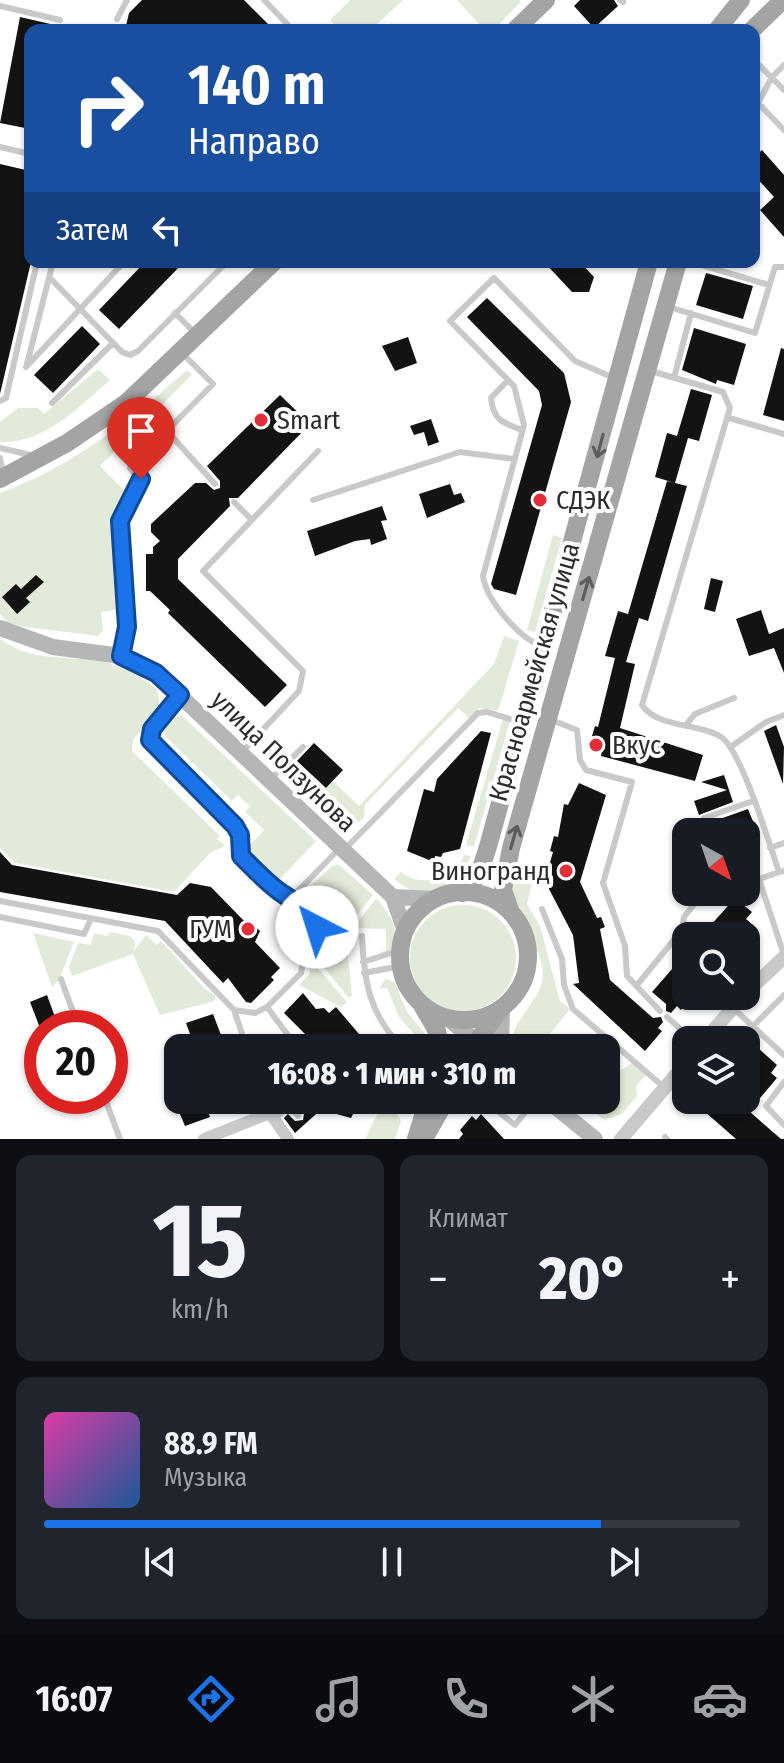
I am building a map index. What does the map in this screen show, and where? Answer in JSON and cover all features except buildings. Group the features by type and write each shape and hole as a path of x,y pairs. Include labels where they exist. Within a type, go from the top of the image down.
{"main road":[{"path":"521,24 546,0"},
{"path":"722,24 741,0"},
{"path":"758,24 783,0"},
{"path":"1,478 42,457 118,409 268,268"},
{"name":"Красноармейская улица","path":"462,893 472,885 481,869 647,268"},
{"name":"Красноармейская улица","path":"511,913 503,890 505,873 676,268"},
{"path":"630,335 655,342"},
{"path":"611,404 636,411"},
{"name":"улица Ползунова","path":"0,628 53,647 121,656 156,673 393,897 405,931"},
{"path":"393,897 436,899 462,893 488,897 511,913 524,933 527,968 518,991 502,1008 486,1034"},
{"path":"436,899 415,916 405,931 401,958 410,989 438,1034"},
{"path":"422,1004 447,1018 465,1034"},
{"path":"447,1018 470,1020 502,1008"},
{"path":"501,1034 502,1008"},
{"path":"416,1139 424,1114"},
{"path":"424,1139 438,1114"},
{"path":"563,1114 590,1138"}],"street":[{"path":"760,979 784,956"},
{"path":"717,1026 731,1010"},
{"path":"621,1139 672,1080"},
{"path":"207,1138 271,1116 288,1139"}],"lane":[{"path":"117,19 127,0"},
{"path":"264,0 287,24"},
{"path":"0,6 60,20"},
{"path":"760,99 772,77 784,65"},
{"path":"760,66 784,90"},
{"path":"760,105 784,130"},
{"path":"0,147 24,153"},
{"path":"665,306 755,333 775,267 784,267"},
{"path":"0,401 6,398 36,268"},
{"path":"52,268 26,367 118,268"},
{"path":"50,278 113,343 126,354 134,354 221,268"},
{"path":"712,268 769,285"},
{"path":"544,647 515,631 484,587 483,576 522,430 514,386 450,321 494,278 575,361 617,380"},
{"path":"175,313 197,336"},
{"path":"674,378 691,313"},
{"path":"52,403 113,343"},
{"path":"121,656 127,627 120,521 141,483 130,468 213,384 181,351"},
{"path":"648,370 723,392 730,408 642,700 648,713 712,732 732,746 782,872 760,879"},
{"path":"508,380 493,395 491,402 498,420 522,430"},
{"path":"729,418 784,434"},
{"path":"167,431 215,484"},
{"path":"0,448 42,457"},
{"path":"242,752 299,691 304,678 300,665 203,571 318,451"},
{"path":"313,500 460,452 514,459"},
{"path":"0,458 4,470 1,478"},
{"path":"234,502 252,520"},
{"path":"180,695 152,729 150,740 235,826 240,835 241,856 314,918 315,935 306,946 301,973 267,1007 255,1013 234,1010"},
{"path":"686,725 695,714 734,698"},
{"path":"292,897 478,713 487,712 523,723"},
{"path":"732,746 766,722 783,717"},
{"path":"549,719 575,727 580,760 586,770 632,782 603,883 625,946 627,976 660,1011"},
{"path":"271,779 303,747"},
{"path":"704,818 753,801"},
{"path":"770,848 784,843"},
{"path":"760,882 784,956"},
{"path":"0,901 158,931 234,1010 242,1034"},
{"path":"637,985 682,930 684,917 693,906"},
{"path":"542,909 562,959 564,985 573,1009 665,1088"},
{"path":"0,917 84,934 91,919"},
{"path":"362,936 364,973 377,1019 390,1034"},
{"path":"363,962 401,958"},
{"path":"364,973 401,958"},
{"path":"61,979 72,1010"},
{"path":"735,1010 753,1026 784,995"},
{"path":"267,1007 287,1034"},
{"path":"667,1017 677,1026"},
{"path":"760,1036 784,1055"},
{"path":"784,1082 766,1106 784,1125"},
{"path":"271,1116 289,1106 298,1116"},
{"path":"111,1114 120,1139"},
{"path":"501,1114 515,1125 524,1114"}],"green space":[{"path":"350,0 403,0 377,24 334,24 330,20"},
{"path":"457,0 521,2 499,24 479,24"},
{"path":"98,369 110,380 60,422 31,437 0,442 0,422 18,408 38,408 44,414"},
{"path":"187,370 192,375 100,466 126,492 115,518 121,609 101,612 103,630 99,636 9,625 0,614 0,493 76,456 144,407"},
{"path":"553,535 562,538 535,632 527,630"},
{"path":"504,636 519,641 498,711 479,708 469,718 458,708 365,805 364,818 359,822 325,790 333,781 359,806 494,664"},
{"path":"0,639 13,647 39,655 115,665 157,689 160,707 133,740 132,751 220,836 217,839 225,846 210,853 174,892 15,863 0,847"},
{"path":"181,715 316,841 278,881 249,853 250,845 264,830 245,812 250,806 238,795 232,801 166,737 163,729 166,720"},
{"path":"503,719 510,721 474,847 466,845"},
{"path":"464,855 471,856 460,882 450,890 414,893 394,879 401,872 419,880 446,875"},
{"path":"333,865 339,865 373,895 316,966 347,1002 341,1007 299,985 309,975 313,950 342,919 319,895 312,901 303,893"},
{"path":"519,870 534,875 527,904 540,926 560,1001 570,1009 550,1034 514,1034 537,994 543,975 538,953 513,902"},
{"path":"376,898 396,932 391,954 376,955 386,950 386,929 354,928"},
{"path":"463,905 483,909 501,920 512,938 516,958 512,978 501,996 483,1007 463,1011 443,1007 425,996 414,978 410,958 414,938 425,920 443,909"},
{"path":"111,932 130,936 135,941 134,951 146,935 157,945 161,941 205,989 215,995 215,1001 160,1015 133,954 72,976 69,967 78,943 91,945 94,933 107,936"},
{"path":"33,933 74,942 59,980 52,987"},
{"path":"346,937 352,996 349,998 322,965"},
{"path":"386,979 395,983 407,1012 425,1034 414,1034 399,1017 387,988 379,988"},
{"path":"632,1063 646,1075 636,1086 637,1096 622,1114 605,1120 596,1114 620,1114 620,1069"},
{"path":"377,1114 397,1114 401,1121 395,1139 365,1139"}],"place":[{"name":"Smart","path":"261,420"},
{"name":"СДЭК","path":"540,500"},
{"name":"Вкус","path":"596,745"},
{"name":"Виногранд","path":"566,871"},
{"name":"ГУМ","path":"248,929"}],"route":[{"path":"141,479 140,487 120,521 127,627 121,656 156,673 180,695 152,729 150,740 235,826 240,835 238,846 241,856 281,893 292,897 314,918 317,927"}]}
